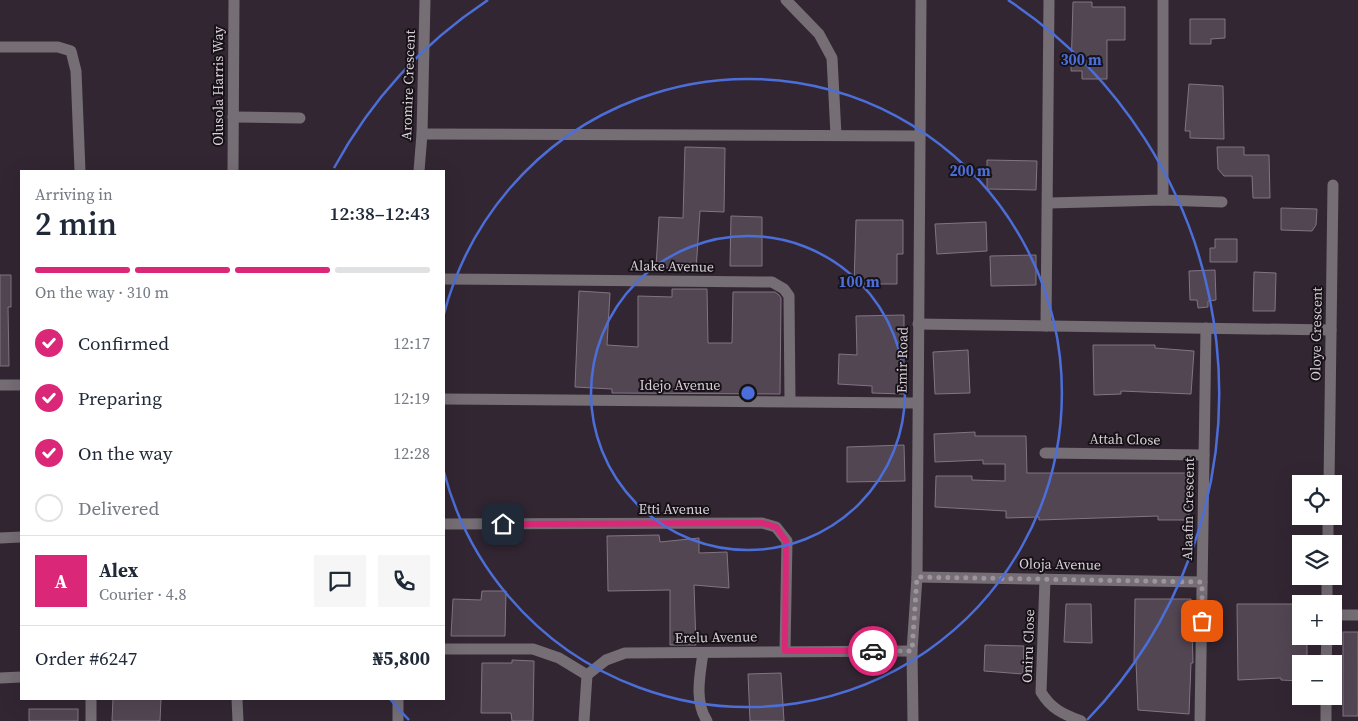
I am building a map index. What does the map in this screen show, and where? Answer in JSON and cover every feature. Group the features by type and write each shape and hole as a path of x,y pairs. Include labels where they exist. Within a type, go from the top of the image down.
{"street":[{"name":"Olusola Harris Way","path":"233,170 234,0"},
{"name":"Aromire Crescent","path":"419,170 422,134 425,0"},
{"path":"786,0 819,34 832,58 836,135"},
{"name":"Emir Road","path":"913,721 912,651 917,577 916,403 921,0"},
{"path":"1046,326 1050,0"},
{"path":"1163,0 1163,200"},
{"path":"0,47 58,47 71,51 76,71 80,170"},
{"path":"233,117 300,118"},
{"path":"422,134 920,136"},
{"name":"Oloye Crescent","path":"1329,475 1333,184"},
{"path":"1049,203 1163,200 1222,202"},
{"name":"Alake Avenue","path":"445,278 772,282 784,289 789,296 790,401"},
{"path":"918,324 1331,330"},
{"name":"Alaafin Crescent","path":"1200,721 1206,328"},
{"path":"0,385 20,385"},
{"name":"Idejo Avenue","path":"445,399 916,403"},
{"name":"Attah Close","path":"1046,452 1204,455"},
{"name":"Etti Avenue","path":"445,524 762,523 776,527 786,541 785,651"},
{"path":"0,538 20,538"},
{"name":"Oloja Avenue","path":"917,577 1202,582"},
{"name":"Oniru Close","path":"1045,579 1041,692 1048,705 1060,713 1081,721"},
{"path":"1342,615 1358,616"},
{"path":"445,649 533,649 559,658 587,675 584,721"},
{"name":"Erelu Avenue","path":"587,675 606,660 626,653 912,651"},
{"path":"703,653 699,688 701,712 707,721"},
{"path":"0,678 20,677"},
{"path":"91,700 91,721"},
{"path":"237,700 238,721"},
{"path":"398,700 398,721"},
{"path":"1326,705 1326,721"}],"building":[{"path":"1073,2 1092,2 1092,7 1125,7 1125,40 1107,40 1107,79 1082,79 1082,71 1071,71"},
{"path":"1190,19 1225,19 1225,38 1211,39 1211,44 1190,44"},
{"path":"1189,84 1223,86 1224,139 1190,138 1190,131 1185,131"},
{"path":"685,147 725,148 724,212 700,211 696,270 656,267 659,217 683,218"},
{"path":"1217,147 1244,147 1244,155 1269,155 1270,198 1253,198 1252,176 1224,176 1218,169"},
{"path":"987,160 1037,161 1036,190 987,189"},
{"path":"1281,208 1317,209 1316,225 1312,231 1281,230"},
{"path":"731,216 762,217 762,266 730,266"},
{"path":"856,220 903,220 903,254 897,254 897,284 854,284"},
{"path":"986,222 987,251 937,254 935,224"},
{"path":"1215,239 1237,239 1237,262 1210,262 1210,248 1215,248"},
{"path":"1036,255 1036,285 991,286 990,256"},
{"path":"1215,270 1216,300 1208,301 1208,307 1198,308 1197,300 1190,300 1189,271"},
{"path":"1254,272 1276,273 1275,311 1253,311"},
{"path":"0,275 11,275 11,307 8,307 9,366 0,366"},
{"path":"672,289 707,289 708,343 732,343 733,292 775,292 779,295 781,298 780,394 612,393 612,389 575,387 579,291 610,293 607,345 638,347 638,296 672,297"},
{"path":"904,315 904,394 872,393 872,386 838,384 839,354 857,355 856,316"},
{"path":"1093,345 1155,345 1155,348 1194,351 1191,394 1121,391 1121,394 1094,395"},
{"path":"968,350 970,393 935,394 933,352"},
{"path":"975,432 975,436 1026,436 1027,473 1188,473 1189,520 1158,520 1158,516 1039,520 1039,517 1006,518 1006,511 935,507 936,476 972,476 972,480 1005,481 1005,464 983,464 983,460 935,462 934,434"},
{"path":"904,445 905,481 847,482 847,447"},
{"path":"659,535 660,542 699,538 699,553 727,552 729,588 694,585 696,645 670,645 670,590 608,591 607,536"},
{"path":"482,591 506,591 505,636 451,636 453,599 481,600"},
{"path":"1135,599 1191,599 1193,663 1191,663 1189,714 1138,710 1136,662 1134,662"},
{"path":"1066,604 1091,604 1092,643 1064,642"},
{"path":"1237,604 1292,604 1292,645 1307,645 1307,655 1292,655 1292,681 1281,680 1281,678 1238,680"},
{"path":"1343,632 1358,632 1358,716 1343,716"},
{"path":"985,645 1024,646 1023,674 984,671"},
{"path":"512,660 534,661 533,721 512,721 511,713 481,713 482,663 512,663"},
{"path":"781,673 784,721 750,721 748,674"},
{"path":"113,700 161,700 160,721 112,721"},
{"path":"29,709 78,709 78,721 29,721"}],"way so far":[{"path":"873,651 912,651 917,577 1202,582 1202,621"}],"route":[{"path":"503,524 762,523 776,527 783,534 786,541 785,651 873,651"}]}
